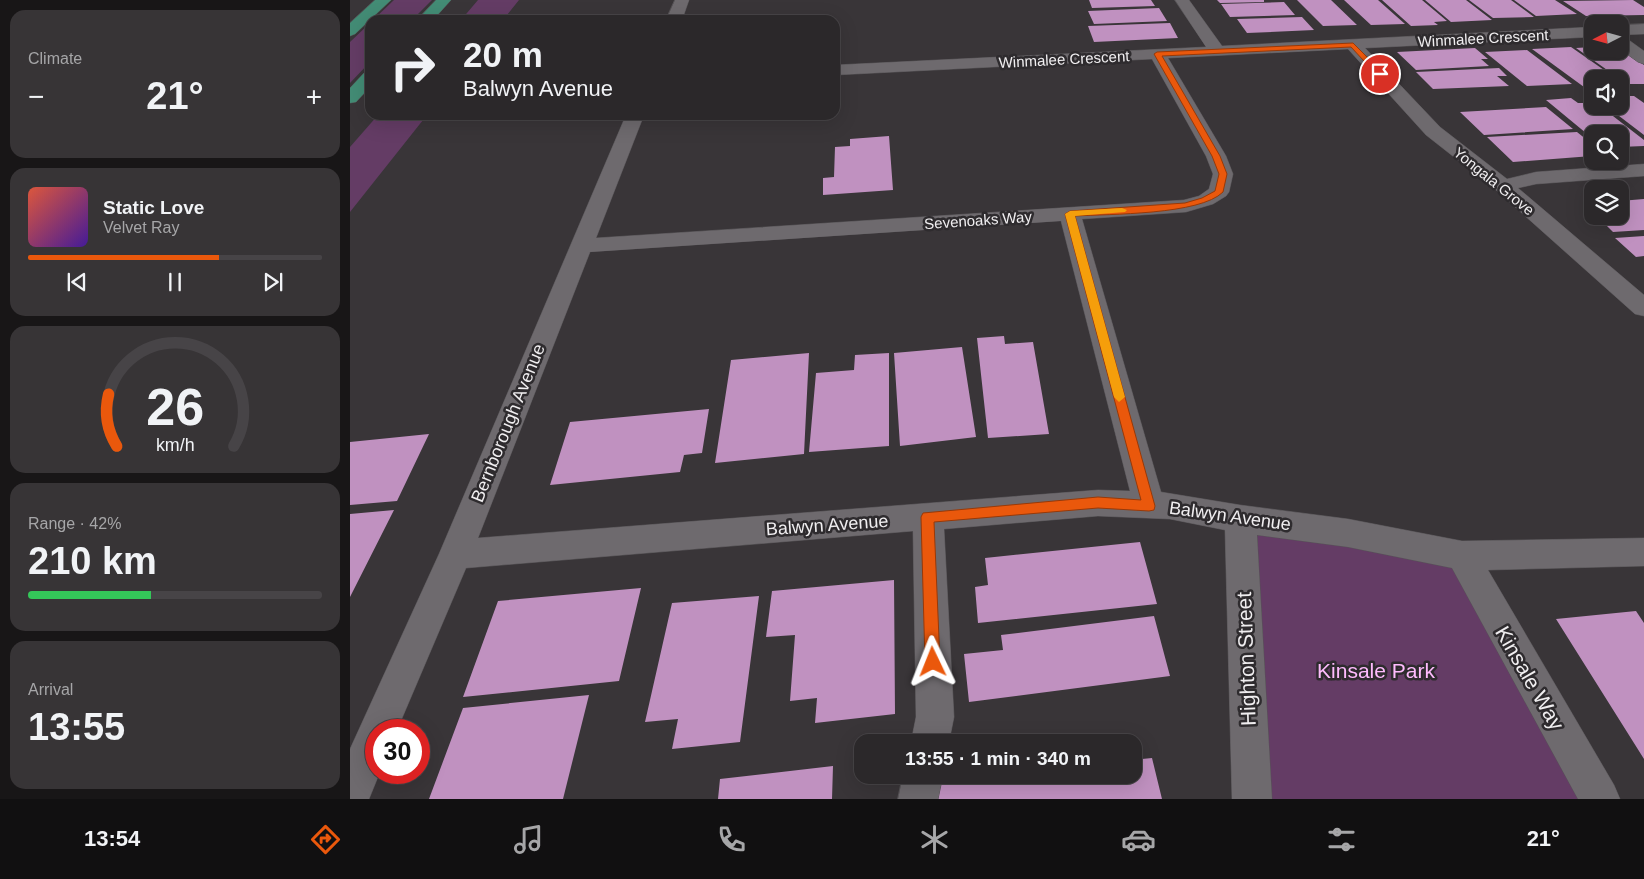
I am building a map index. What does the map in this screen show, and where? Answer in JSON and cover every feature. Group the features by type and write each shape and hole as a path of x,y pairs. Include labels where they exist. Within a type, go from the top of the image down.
{"highway":[{"path":"368,15 384,0"},
{"path":"430,15 444,0"},
{"path":"350,31 365,17"},
{"path":"350,98 365,82"}],"street":[{"path":"676,15 682,0"},
{"path":"1182,0 1218,52"},
{"path":"1629,30 1644,29"},
{"name":"Winmalee Crescent","path":"840,70 1584,32"},
{"name":"Yongala Grove","path":"1353,45 1433,131 1503,186 1644,308"},
{"path":"1629,48 1644,59"},
{"name":"Sevenoaks Way","path":"580,246 1186,206 1206,200 1218,192 1223,174 1216,156 1157,54"},
{"name":"Bernborough Avenue","path":"383,719 455,554 633,120"},
{"path":"1503,186 1536,178 1644,170"},
{"path":"1070,214 1149,506"},
{"name":"Balwyn Avenue","path":"455,554 1098,503 1170,506 1240,520 1348,533 1462,556 1644,552"},
{"path":"928,517 935,717 932,734"},
{"name":"Highton Street","path":"1240,520 1252,799"},
{"name":"Kinsale Way","path":"1462,556 1600,799"},
{"path":"350,794 365,760"},
{"path":"918,799 921,784"}],"green space":[{"path":"394,0 432,0 417,15 378,15"},
{"path":"478,0 519,0 507,15 465,15"},
{"path":"365,28 365,67 350,83 350,42"},
{"path":"374,120 423,120 350,212 350,147"},
{"name":"Kinsale Park","path":"1240,519 1462,556 1600,799 1252,799"}],"building":[{"path":"1089,0 1151,0 1155,6 1092,8"},
{"path":"1217,0 1264,0 1264,2 1220,3"},
{"path":"1297,0 1331,0 1357,25 1323,26"},
{"path":"1344,0 1378,0 1405,24 1371,25"},
{"path":"1382,0 1422,0 1447,21 1434,22 1438,25 1411,26"},
{"path":"1425,0 1466,0 1492,20 1451,22"},
{"path":"1469,0 1511,0 1534,17 1493,18"},
{"path":"1514,0 1555,0 1577,14 1536,16"},
{"path":"1633,0 1644,7 1644,15 1584,15 1563,1"},
{"path":"1284,2 1295,15 1230,17 1221,4"},
{"path":"1159,8 1167,21 1094,24 1088,11"},
{"path":"1302,17 1314,30 1247,33 1237,19"},
{"path":"1170,23 1178,38 1094,42 1088,26"},
{"path":"1571,47 1584,56 1584,60 1590,60 1604,70 1584,70 1584,87 1532,49"},
{"path":"1475,48 1488,59 1481,59 1489,66 1416,70 1397,52"},
{"path":"1576,48 1584,48 1584,54"},
{"path":"1527,50 1572,84 1527,86 1485,52"},
{"path":"1629,55 1644,65 1644,84 1629,84 1629,70 1607,70 1593,60 1629,60"},
{"path":"1499,68 1507,76 1497,76 1509,86 1433,89 1416,72"},
{"path":"1629,96 1634,96 1644,103 1644,135 1618,115 1629,115"},
{"path":"1571,98 1578,103 1584,103 1584,115 1612,115 1625,125 1584,125 1584,131 1546,100"},
{"path":"1546,107 1573,129 1484,135 1460,112"},
{"path":"1629,128 1644,140 1644,146 1629,147"},
{"path":"1577,132 1584,138 1584,157 1513,162 1487,137"},
{"path":"889,136 893,190 823,195 823,178 834,177 835,147 850,146 850,139"},
{"path":"1644,199 1644,230 1613,232 1606,225 1629,225 1629,200"},
{"path":"1644,236 1644,256 1636,257 1615,238"},
{"path":"1004,336 1005,344 1033,342 1049,434 988,438 977,338"},
{"path":"962,347 976,437 900,446 894,353"},
{"path":"809,353 804,454 715,463 731,360"},
{"path":"889,353 889,446 809,452 816,373 854,370 855,355"},
{"path":"709,409 702,453 684,455 680,472 550,485 570,422"},
{"path":"429,434 397,501 350,505 350,442"},
{"path":"394,510 350,597 350,514"},
{"path":"1140,542 1157,604 978,623 975,587 988,585 985,558"},
{"path":"894,580 895,714 815,723 817,698 790,701 795,635 766,637 772,591"},
{"path":"641,588 619,681 463,697 498,601"},
{"path":"759,596 740,742 672,749 678,719 645,722 672,603"},
{"path":"1636,611 1644,623 1644,759 1556,619"},
{"path":"1154,616 1170,676 969,702 964,654 1003,650 1001,635"},
{"path":"589,695 563,799 429,799 463,708"},
{"path":"1152,758 1162,799 932,799 932,786 947,784 1142,784 1142,759"},
{"path":"833,766 832,799 718,799 720,779"}],"slow traffic":[{"path":"1119,397 1070,214 1122,210"}],"route":[{"path":"933,662 928,517 1098,503 1149,506 1070,214 1186,206 1206,200 1218,192 1223,174 1216,156 1157,54 1353,45 1380,74"}]}
